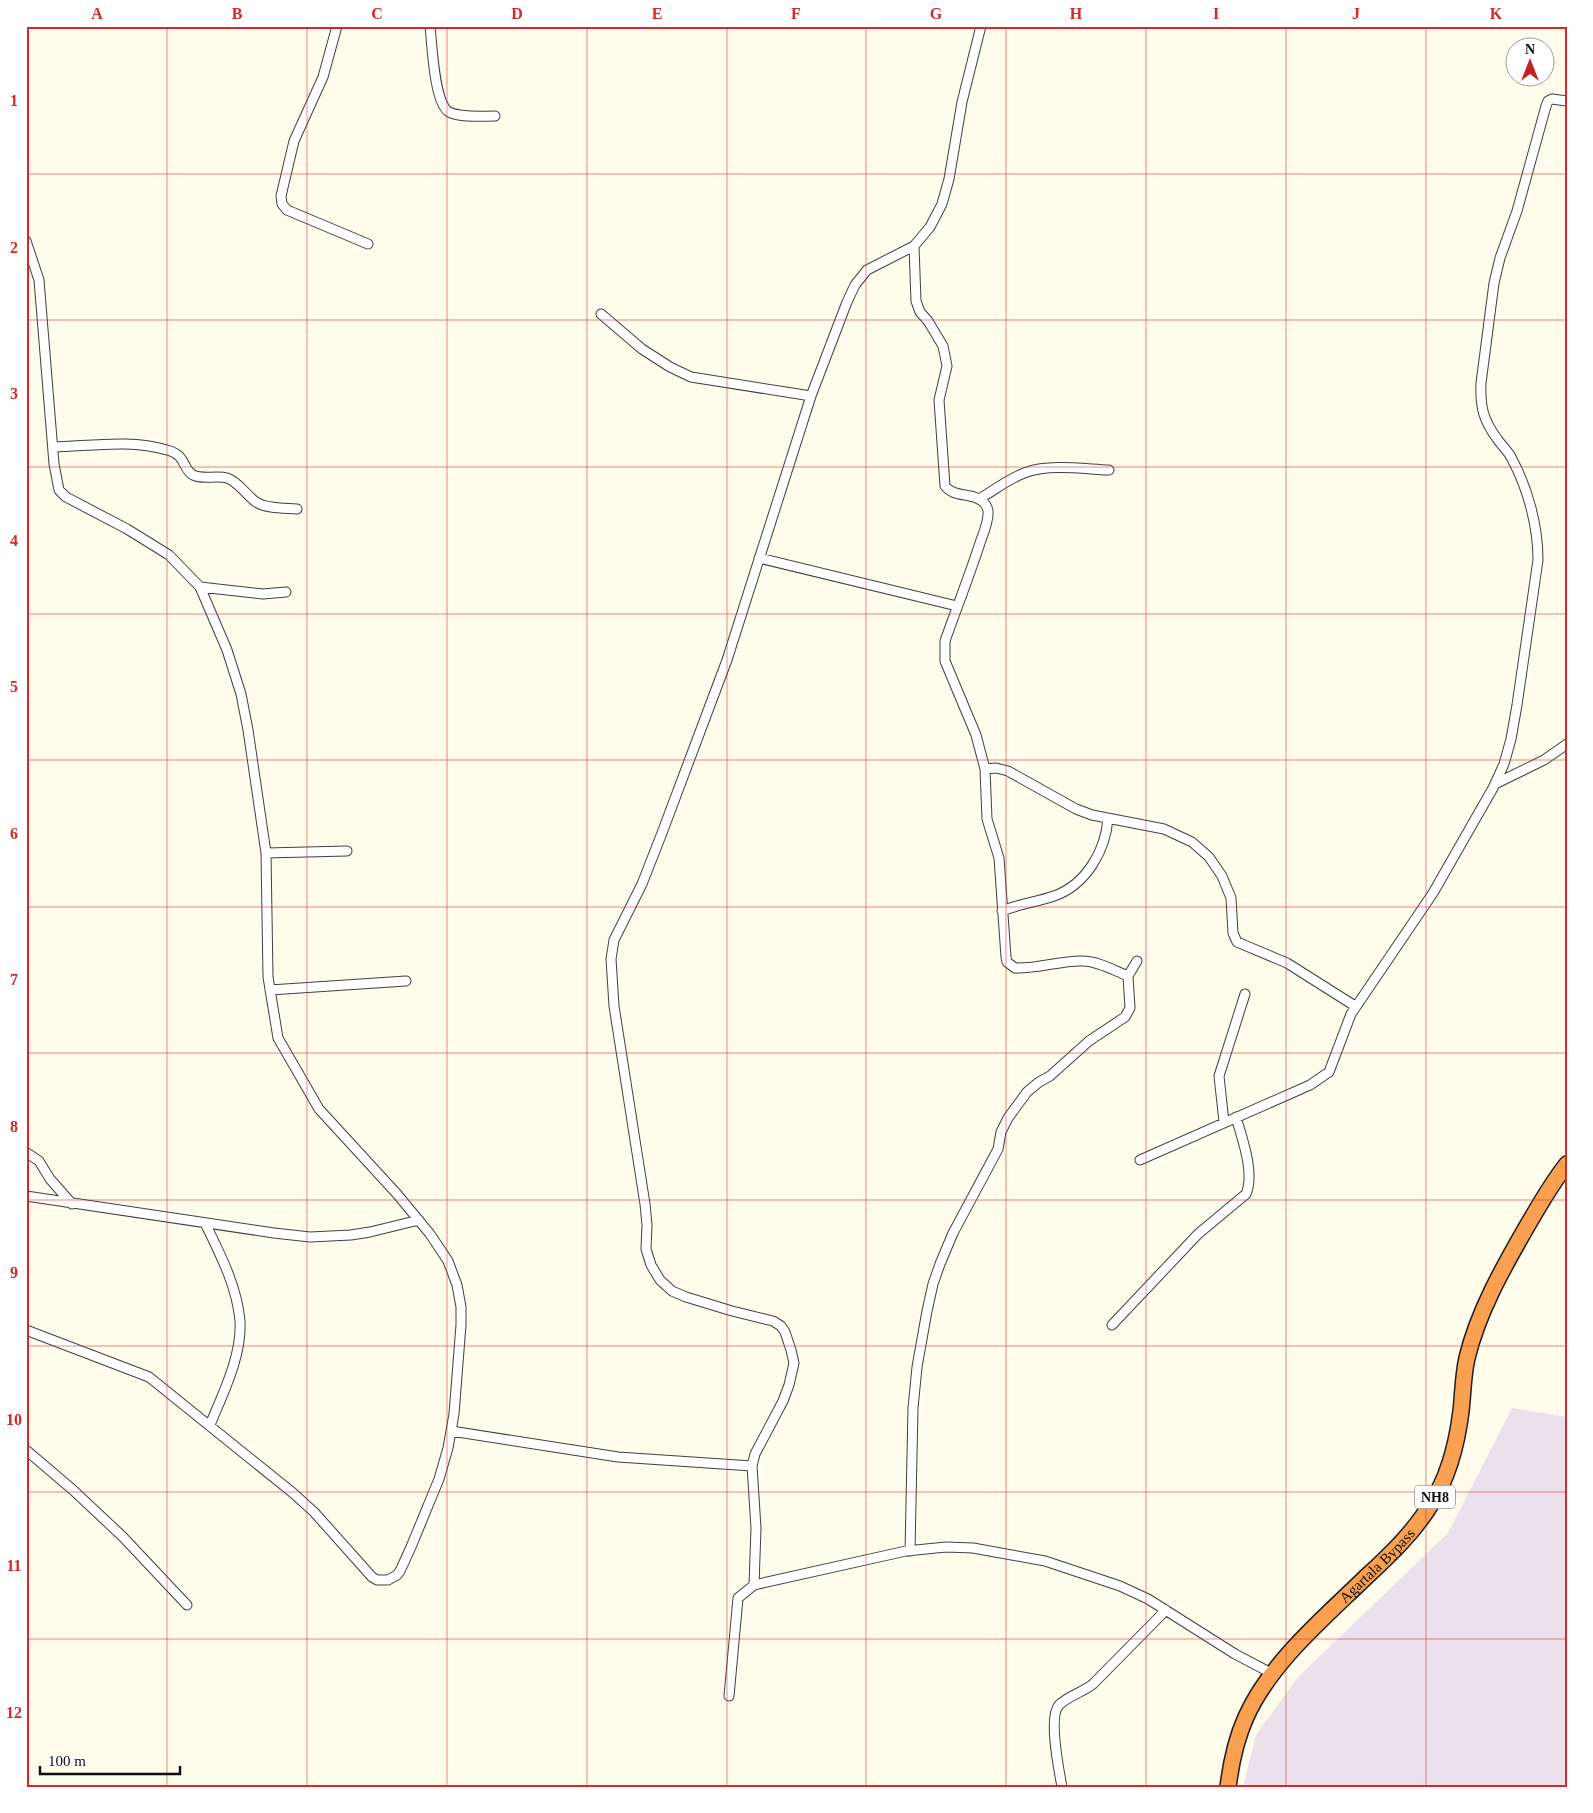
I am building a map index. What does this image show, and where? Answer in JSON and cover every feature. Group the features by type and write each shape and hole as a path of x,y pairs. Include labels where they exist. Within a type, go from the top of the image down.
{"highway":[{"name":"Agartala Bypass","path":"1228,1787 1238,1739 1246,1717 1257,1696 1273,1674 1311,1631 1406,1537 1432,1503 1443,1483 1456,1443 1467,1359 1480,1319 1498,1279 1518,1242 1567,1164"}],"street":[{"path":"337,26 323,77 294,141 280,196 282,204 287,210 368,244"},
{"path":"430,26 438,88 444,108 451,113 495,116"},
{"path":"754,1585 756,1520 752,1466 755,1454 783,1401 794,1363 785,1332 773,1321 732,1311 672,1291 660,1280 651,1265 646,1249 647,1225 645,1204 614,1006 610,959 614,940 642,884 723,670 811,396 847,302 855,284 867,270 914,246 930,227 942,204 949,179 962,102 981,26"},
{"path":"1140,1160 1310,1085 1326,1075 1331,1069 1341,1038 1355,1006 1432,893 1495,784 1504,764 1511,739 1538,560 1538,543 1527,498 1512,457 1485,422 1480,399 1481,383 1494,282 1500,258 1517,211 1546,106 1552,98 1567,101"},
{"path":"26,241 38,280 53,448 60,490 66,497 127,529 169,555 200,587 227,650 241,694 263,823 266,853 267,955 270,990 278,1038 319,1109 419,1220 448,1261 457,1285 461,1307 461,1325 455,1404 448,1448 408,1555 397,1575 382,1581 368,1574 314,1512 293,1492 150,1377 26,1330"},
{"path":"914,246 916,301 920,312 928,320 943,346 947,366 939,400 945,486 949,491 956,494 979,499 986,504 988,511 987,521 973,566 945,641 945,661 976,735 985,769 987,819 999,858 1004,952 1007,962 1011,966 1023,968 1083,961 1128,976"},
{"path":"601,314 642,349 670,368 691,377 811,396"},
{"path":"53,448 127,443 167,450 178,454 190,473 196,476 229,479 262,506 297,509"},
{"path":"979,499 1026,472 1051,469 1109,470"},
{"path":"759,558 957,606"},
{"path":"200,587 245,593 286,592"},
{"path":"1495,784 1544,760 1567,744"},
{"path":"985,769 996,768 1008,771 1076,809 1092,815 1164,829 1192,842 1209,857 1222,876 1231,898 1233,933 1237,942 1287,963 1355,1006"},
{"path":"1002,910 1056,895 1074,886 1092,866 1103,844 1108,818"},
{"path":"266,853 346,851"},
{"path":"910,1551 913,1408 917,1367 933,1284 940,1264 953,1232 998,1149 1001,1132 1008,1118 1033,1087 1050,1076 1089,1041 1125,1017 1130,1008 1128,976 1137,961"},
{"path":"270,990 406,981"},
{"path":"1224,1122 1219,1076 1245,994"},
{"path":"1112,1325 1198,1234 1246,1194 1248,1185 1247,1163 1236,1117"},
{"path":"27,1153 39,1161 50,1179 72,1204"},
{"path":"26,1196 310,1237 370,1232 419,1220"},
{"path":"204,1223 223,1259 233,1288 240,1321 237,1351 210,1425"},
{"path":"451,1432 618,1457 752,1466"},
{"path":"26,1450 73,1490 123,1537 187,1605"},
{"path":"729,1696 738,1598 754,1585 910,1551 946,1547 973,1548 1046,1561 1120,1586 1148,1599 1235,1654 1273,1674"},
{"path":"1062,1787 1054,1721 1058,1706 1093,1684 1166,1610"}],"shaded area":[{"path":"1512,1408 1567,1417 1567,1787 1243,1787 1256,1735 1298,1677 1448,1533"}]}
